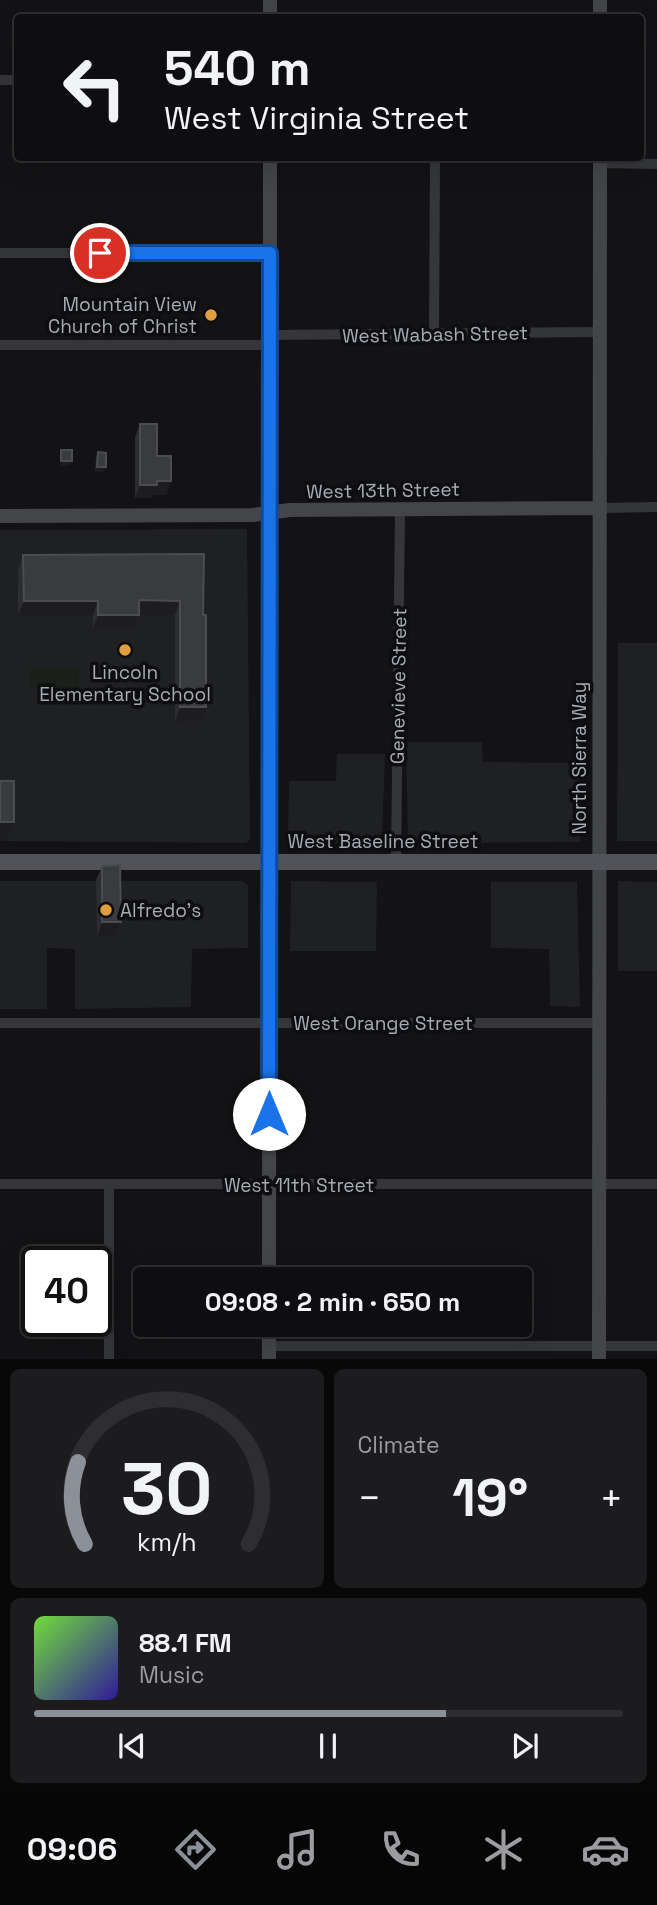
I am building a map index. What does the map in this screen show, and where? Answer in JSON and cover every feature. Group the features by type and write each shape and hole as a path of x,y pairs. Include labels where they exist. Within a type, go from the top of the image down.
{"main road":[{"name":"West Baseline Street","path":"0,862 657,862"}],"street":[{"path":"269,1267 270,161"},
{"path":"434,334 435,161"},
{"name":"North Sierra Way","path":"598,1353 600,161"},
{"path":"614,161 657,164"},
{"path":"0,253 270,253"},
{"name":"West Wabash Street","path":"0,345 599,332"},
{"path":"599,508 657,508"},
{"name":"West 13th Street","path":"0,516 599,508"},
{"name":"Genevieve Street","path":"396,862 400,509"},
{"name":"West Orange Street","path":"0,1023 598,1023"},
{"name":"West 11th Street","path":"0,1184 657,1184"},
{"path":"109,1184 110,1359"},
{"path":"269,1353 598,1353 657,1346"}],"shaded area":[{"name":"Lincoln Elementary School","path":"247,529 250,840 245,843 0,841 0,530"},
{"path":"618,643 657,643 657,841 617,841"},
{"path":"79,669 79,688 31,688 30,670"},
{"path":"406,742 482,742 483,762 580,763 580,842 408,843"},
{"path":"337,754 385,754 382,842 295,843 288,838 289,781 336,781"},
{"path":"0,881 242,881 248,885 248,948 192,949 191,1007 75,1009 75,949 47,948 47,1009 0,1009"},
{"path":"291,881 377,882 376,951 290,951"},
{"path":"618,881 657,882 657,971 618,971"},
{"path":"491,882 577,882 580,1007 550,1006 549,949 491,948"}],"building":[{"path":"140,424 157,424 157,456 171,456 171,481 157,481 157,485 140,485"},
{"path":"61,450 72,450 72,461 61,461"},
{"path":"98,452 106,453 106,467 97,467"},
{"path":"204,554 206,707 180,707 180,601 139,600 139,615 98,615 98,601 24,601 23,555"},
{"path":"0,781 14,781 14,822 0,822"},
{"path":"120,865 121,922 102,922 102,866"}],"place":[{"name":"Mountain View Church of Christ","path":"211,315"},
{"name":"Lincoln Elementary School","path":"125,650"},
{"name":"Alfredo's","path":"106,910"}],"route":[{"path":"100,253 270,253 269,1114"}]}
